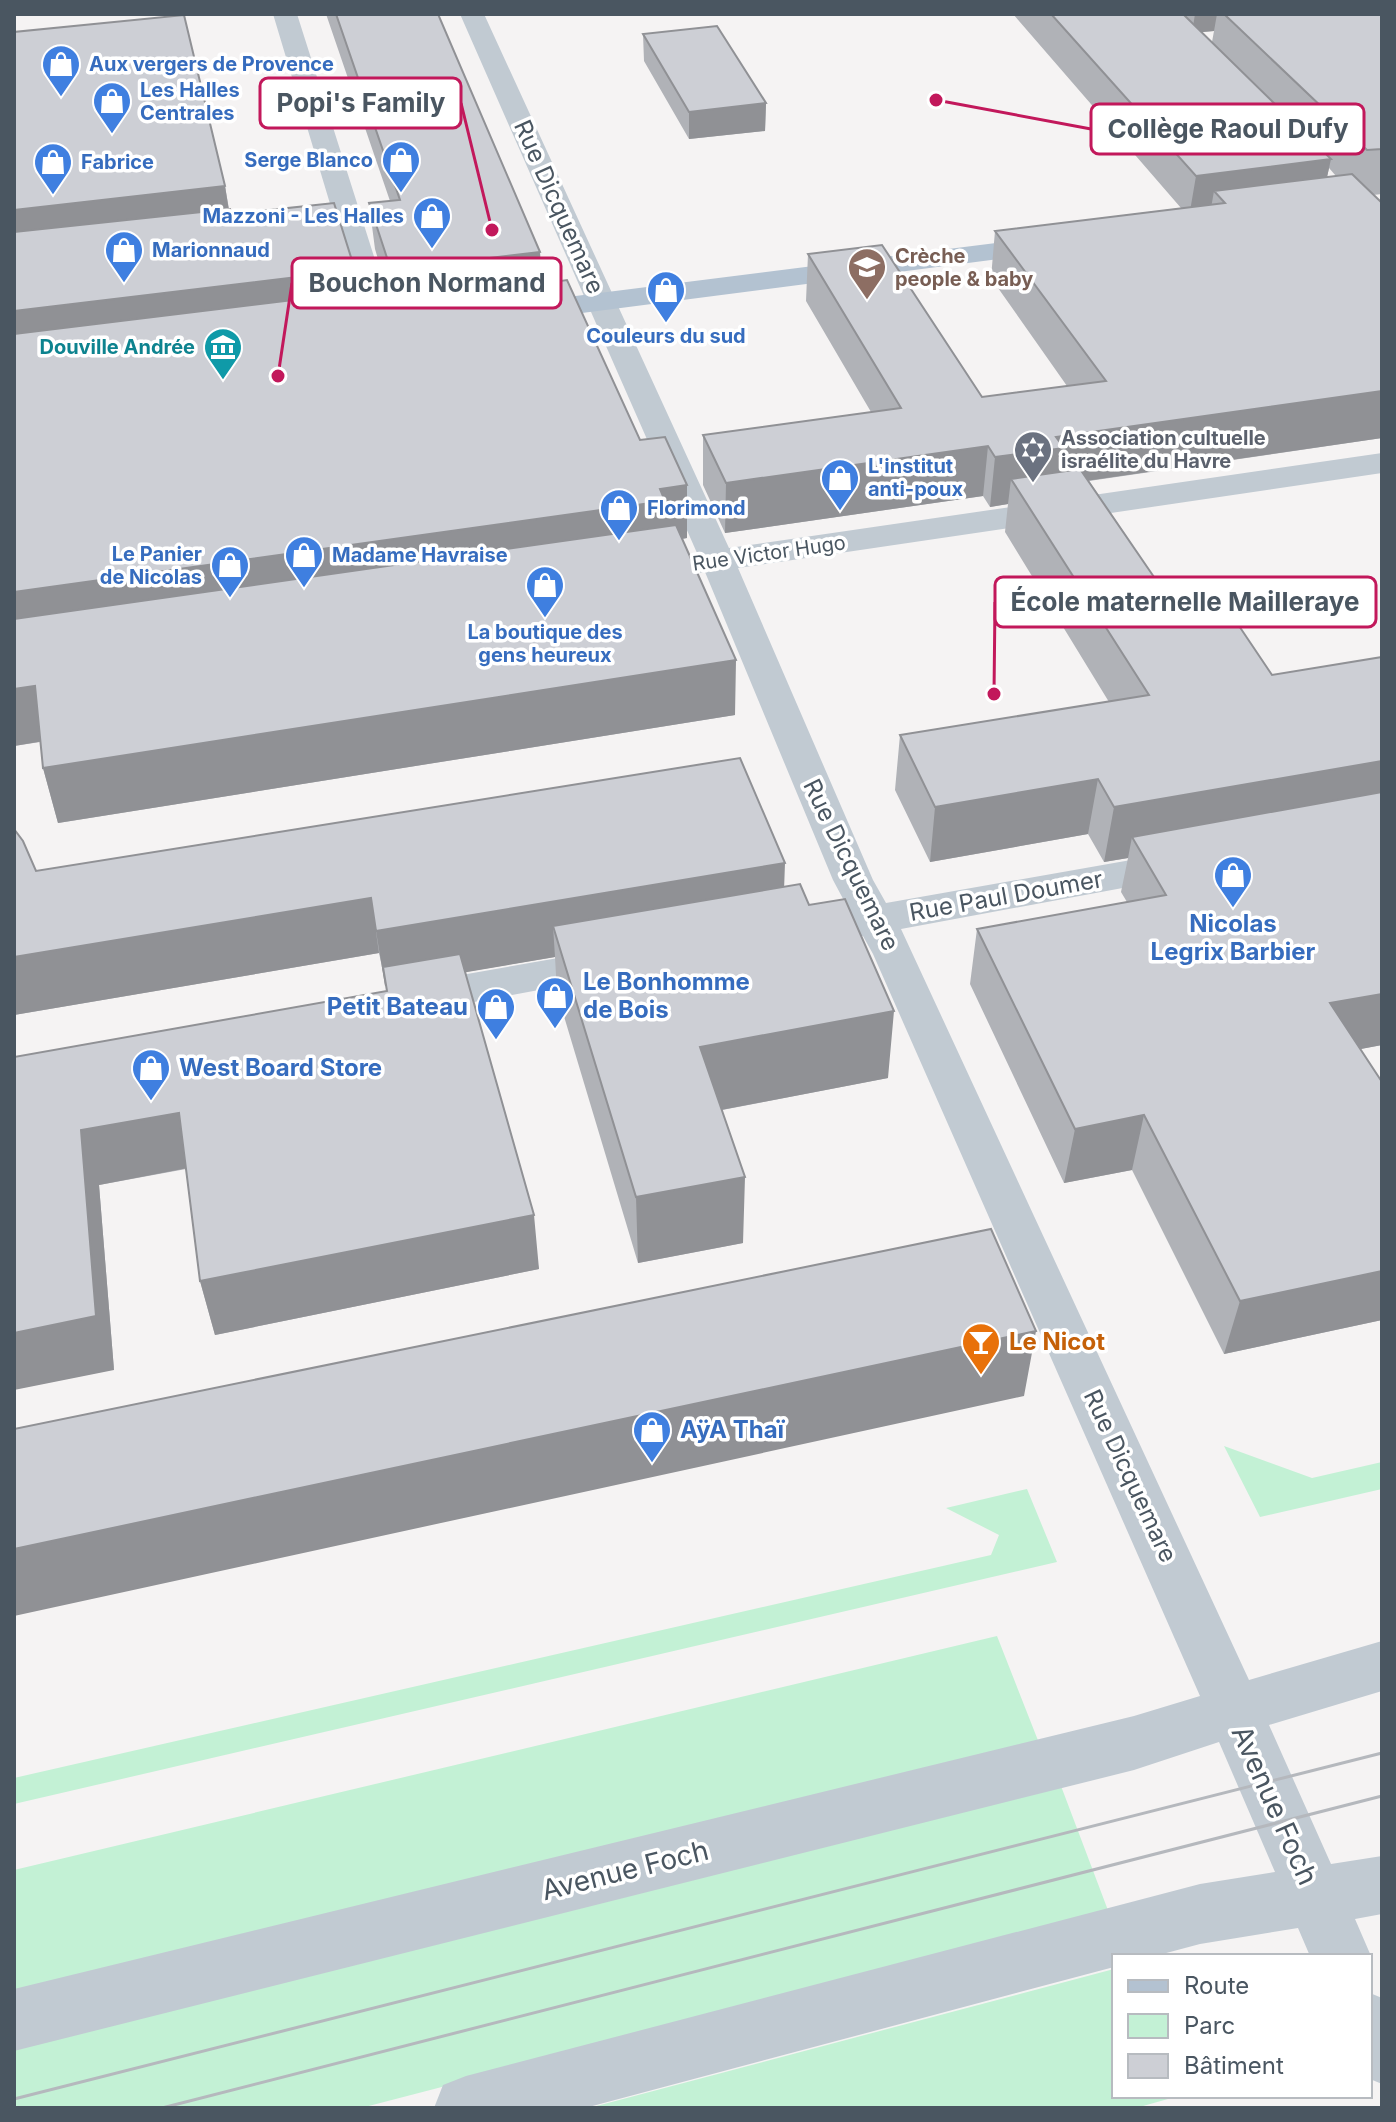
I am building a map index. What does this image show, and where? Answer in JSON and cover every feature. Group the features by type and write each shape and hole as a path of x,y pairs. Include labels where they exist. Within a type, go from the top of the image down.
{"main road":[{"path":"486,316 1086,241"},
{"path":"351,333 412,326"}],"street":[{"path":"285,14 382,329"},
{"name":"Rue Dicquemare","path":"472,14 718,561 811,784 874,921 894,954 1174,1572 1234,1713"},
{"path":"259,245 353,234"},
{"name":"Rue Victor Hugo","path":"659,569 1382,463"},
{"name":"Rue Paul Doumer","path":"812,929 874,921 1226,856"},
{"path":"374,1005 655,956"},
{"name":"Avenue Foch","path":"14,2020 1134,1743 1234,1713 1333,1678 1382,1666"},
{"name":"Avenue Foch","path":"1234,1713 1316,1897"},
{"name":"Avenue Foch","path":"466,2108 1200,1914 1382,1885"},
{"path":"1316,1897 1340,1954"},
{"path":"1372,2029 1382,2053"}],"green space":[{"path":"1224,1446 1312,1478 1382,1462 1382,1489 1260,1517"},
{"path":"1027,1489 1057,1562 14,1804 14,1778 991,1555 999,1535 946,1508"},
{"path":"997,1636 1039,1743 14,1997 14,1870"},
{"path":"1061,1786 1109,1913 361,2108 14,2108 14,2049"},
{"path":"1112,1970 1112,2098 1171,2098 1136,2108 589,2108"}],"building":[{"path":"336,14 438,14 540,252 391,270 369,203 400,200"},
{"path":"1051,14 1183,14 1331,159 1196,176"},
{"path":"1224,14 1382,14 1382,149 1367,150"},
{"name":"Les Halles Centrales","path":"184,15 225,186 14,210 14,32"},
{"path":"717,26 766,103 689,112 643,34"},
{"path":"1352,174 1382,203 1382,391 1056,437 1064,448 995,457 988,446 726,483 703,435 901,408 808,254 882,245 982,397 1106,381 995,231 1225,203 1214,191"},
{"path":"334,203 355,270 14,311 14,232 230,209 232,214"},
{"path":"549,269 554,282 567,280 640,440 665,437 687,485 660,489 665,501 14,592 14,334"},
{"path":"1080,469 1167,596 1198,591 1208,604 1229,611 1272,675 1382,657 1382,761 1114,807 1098,779 935,807 900,735 1149,695 1011,479"},
{"path":"676,525 736,660 43,768 35,686 14,689 14,619"},
{"path":"740,758 785,863 376,931 371,898 14,957 14,829 23,841 36,871"},
{"path":"1382,792 1382,994 1330,1003 1382,1082 1382,1271 1240,1301 1144,1115 1075,1129 977,929 1166,895 1132,837"},
{"path":"800,884 809,905 845,899 894,1011 700,1047 745,1177 636,1197 553,926"},
{"path":"460,954 534,1215 200,1281 179,1113 81,1130 96,1316 14,1333 14,1057 387,991 383,967"},
{"path":"991,1229 1036,1331 14,1549 14,1429"}],"tram line":[{"path":"14,2099 1382,1753"},
{"path":"162,2108 1382,1796"}],"place":[{"name":"Aux vergers de Provence","path":"61,98"},
{"name":"Collège Raoul Dufy","path":"936,100"},
{"name":"Les Halles Centrales","path":"112,135"},
{"name":"Serge Blanco","path":"401,194"},
{"name":"Fabrice","path":"53,196"},
{"name":"Popi's Family","path":"492,230"},
{"name":"Mazzoni - Les Halles","path":"432,250"},
{"name":"Marionnaud","path":"124,284"},
{"name":"Crèche people & baby","path":"867,301"},
{"name":"Couleurs du sud","path":"666,324"},
{"name":"Bouchon Normand","path":"278,376"},
{"name":"Douville Andrée","path":"223,381"},
{"name":"Association cultuelle israélite du Havre","path":"1033,484"},
{"name":"L'institut anti-poux","path":"840,512"},
{"name":"Florimond","path":"619,542"},
{"name":"Madame Havraise","path":"304,589"},
{"name":"Le Panier de Nicolas","path":"230,599"},
{"name":"La boutique des gens heureux","path":"545,619"},
{"name":"École maternelle Mailleraye","path":"994,694"},
{"name":"Nicolas Legrix Barbier","path":"1233,909"},
{"name":"Le Bonhomme de Bois","path":"555,1030"},
{"name":"Petit Bateau","path":"496,1041"},
{"name":"West Board Store","path":"151,1102"},
{"name":"Le Nicot","path":"981,1376"},
{"name":"AÿA Thaï","path":"652,1464"}]}
